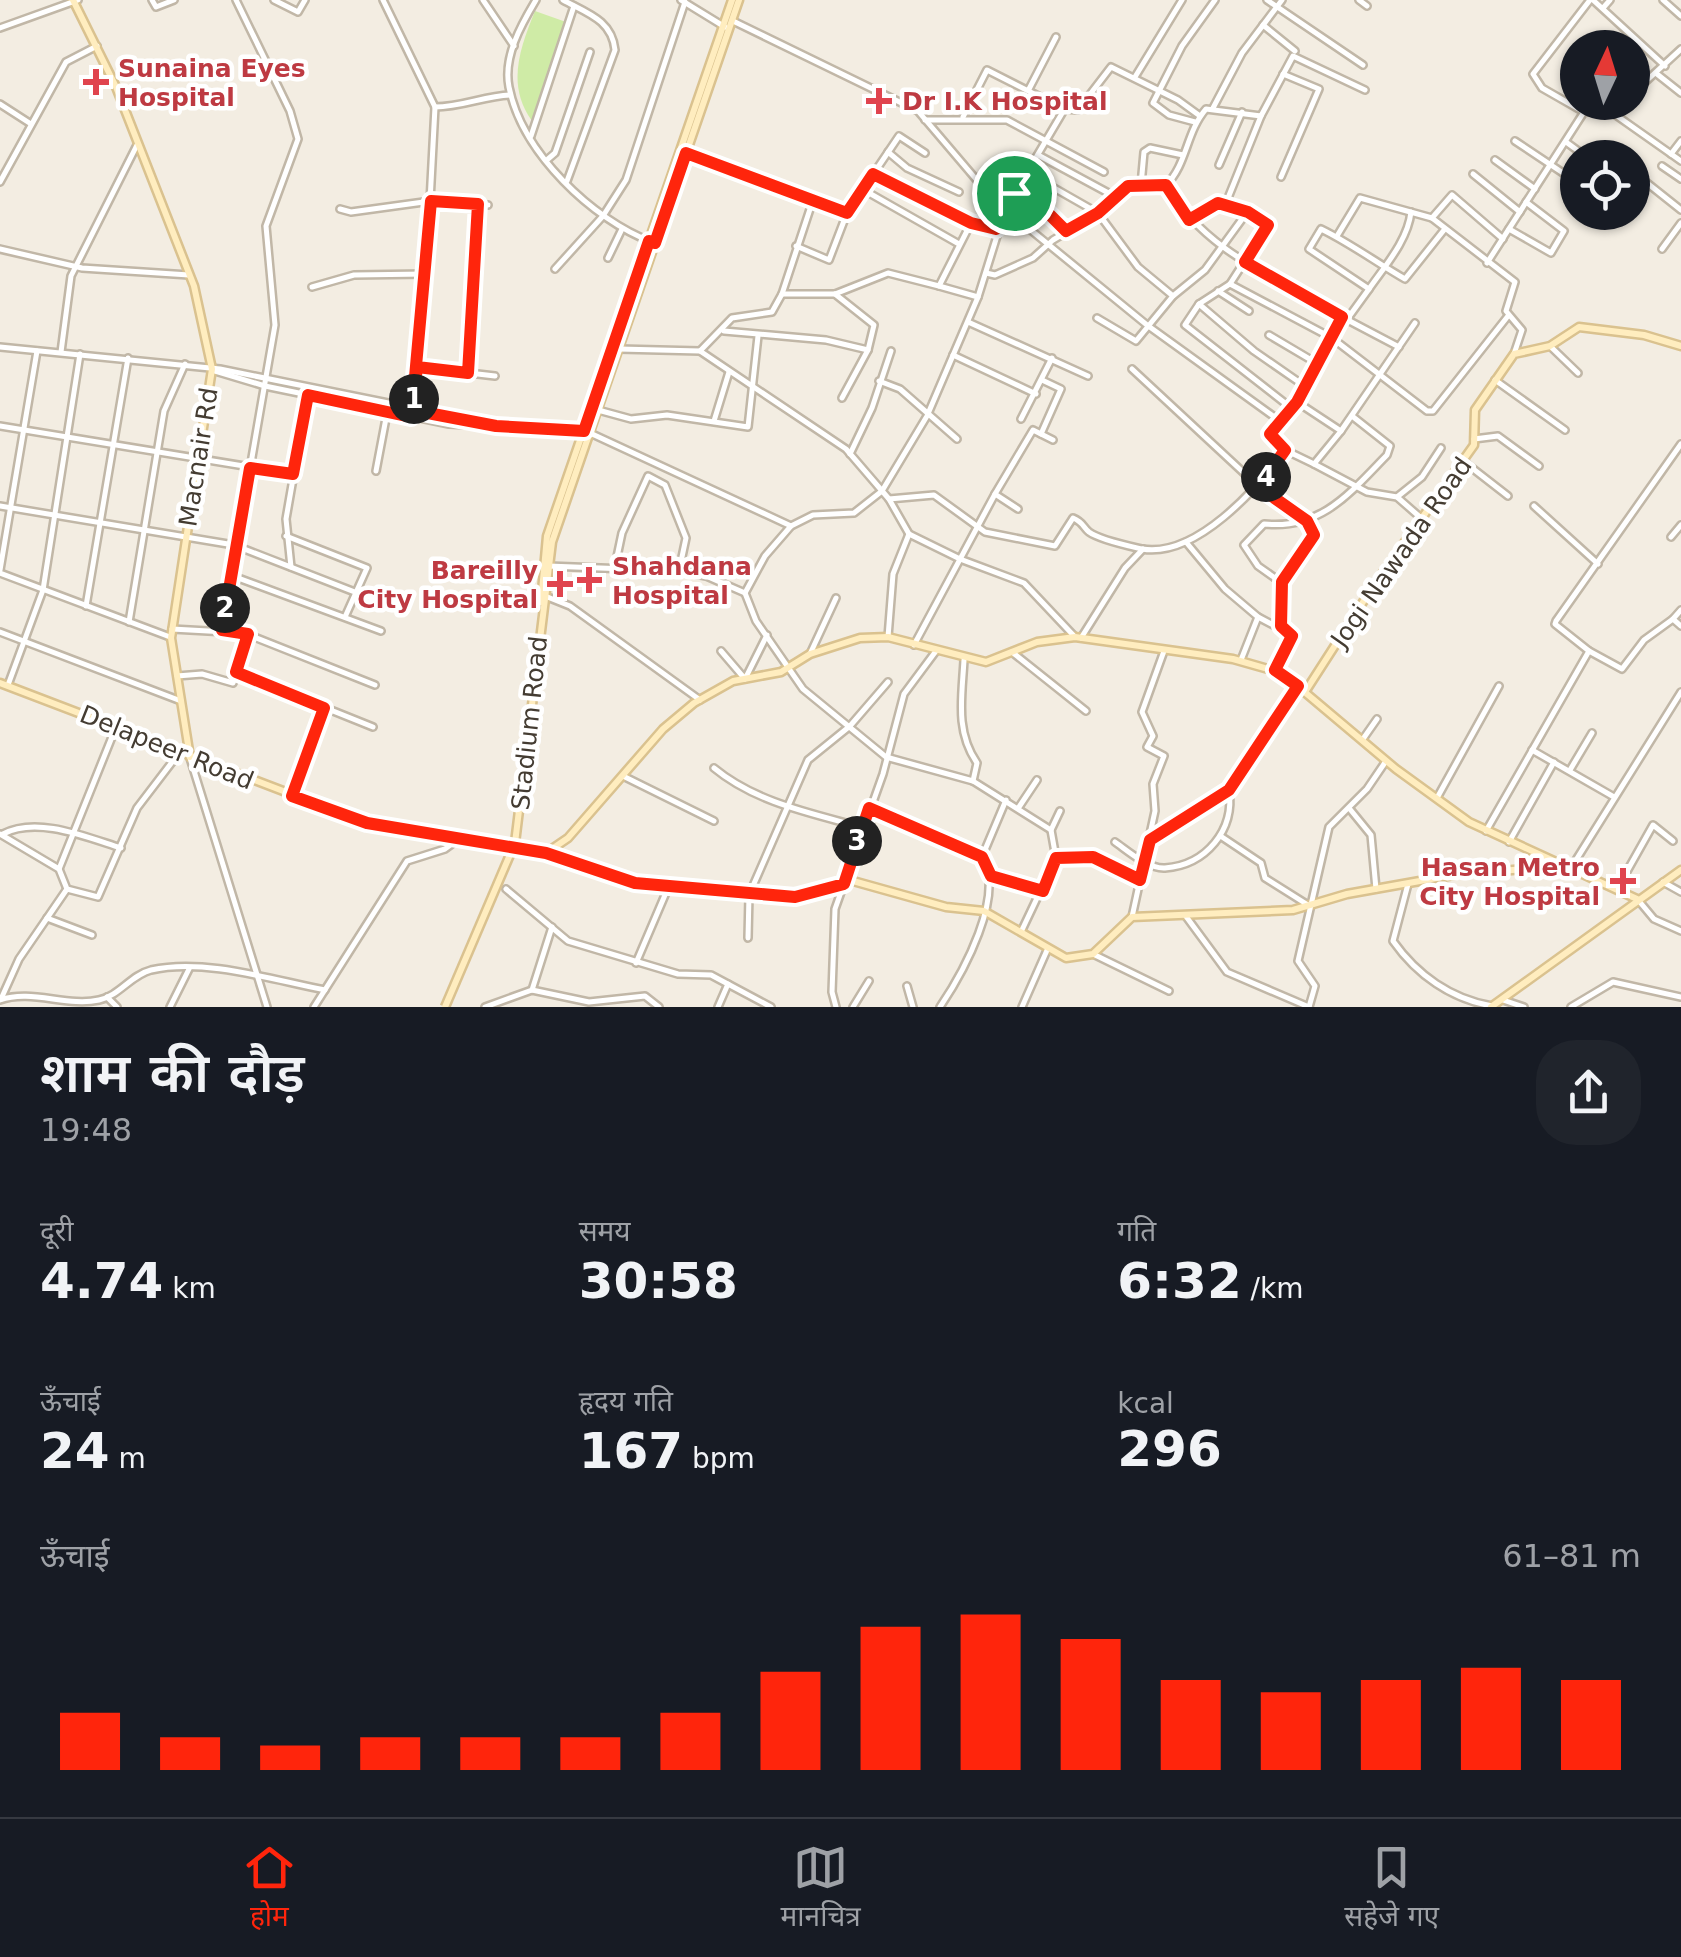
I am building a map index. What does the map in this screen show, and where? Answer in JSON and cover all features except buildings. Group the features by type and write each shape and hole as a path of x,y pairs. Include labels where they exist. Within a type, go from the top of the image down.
{"street":[{"path":"0,28 75,0"},
{"name":"Macnair Rd","path":"75,0 139,142 190,276 212,369 172,633 190,758"},
{"path":"152,0 156,7 174,0"},
{"path":"222,630 276,308 266,226 298,139 290,111 236,0"},
{"path":"274,0 298,12 306,0"},
{"path":"383,0 436,107 426,274 412,414"},
{"path":"482,0 514,46"},
{"path":"536,0 514,46 508,85 530,138 603,216 652,242"},
{"path":"563,0 602,21 613,33 615,50 567,181"},
{"name":"Stadium Road","path":"445,1007 513,845 540,616 558,522 736,0"},
{"path":"1135,77 1182,0"},
{"path":"1198,119 1169,116 1153,102 1215,0"},
{"path":"1267,0 1363,64"},
{"path":"986,273 1019,267 1066,231 1098,213 1128,186 1166,185 1178,174 1198,119 1212,108 1282,0"},
{"path":"1359,0 1367,6"},
{"path":"1567,30 1591,0 1665,66"},
{"path":"1602,8 1610,0"},
{"path":"1664,0 1681,16"},
{"path":"554,269 603,216 626,180 683,1 892,96 925,120 992,198 996,229 978,298 926,416 882,490 854,513 813,515 791,526 766,556 745,594 750,612 803,689 886,757 972,781 1051,830"},
{"path":"530,138 574,6"},
{"name":"Stadium Road","path":"543,600 538,597 547,536 598,410 727,23"},
{"path":"1263,26 1295,51"},
{"path":"1029,89 1056,36"},
{"path":"1560,40 1533,74 1542,88 1560,98"},
{"path":"0,182 66,62 98,46"},
{"path":"1650,80 1681,49"},
{"path":"548,159 555,153 590,52"},
{"path":"1226,203 1261,116 1292,56 1366,90"},
{"path":"962,117 987,70 1064,109 1082,108 1111,68 1158,90 1198,119"},
{"path":"1281,177 1319,90 1283,74"},
{"path":"1657,74 1681,93"},
{"path":"436,107 458,107 487,96 512,94"},
{"path":"0,104 32,124"},
{"path":"1212,108 1261,116"},
{"path":"994,207 1014,193 1064,109"},
{"path":"1219,165 1242,112"},
{"path":"925,120 1006,120 1104,172"},
{"path":"1623,120 1681,162"},
{"path":"796,246 829,260 847,213 898,136 925,153"},
{"path":"1671,154 1681,140"},
{"path":"62,352 75,267 139,142"},
{"path":"1516,142 1560,171"},
{"path":"1141,186 1144,152 1150,148 1183,155"},
{"path":"1488,263 1560,149"},
{"path":"888,152 908,168 959,192"},
{"path":"686,153 847,213"},
{"path":"1038,155 1114,196"},
{"path":"1496,160 1535,188"},
{"path":"1662,166 1681,178"},
{"path":"1026,172 1098,213 1138,267 1174,296"},
{"path":"873,174 971,223 996,229"},
{"path":"1473,174 1520,212"},
{"path":"1166,185 1189,220 1222,248 1399,348"},
{"path":"1650,185 1681,210"},
{"path":"862,189 959,244"},
{"path":"1014,193 1048,213 1066,231"},
{"path":"1432,218 1452,196 1503,238"},
{"path":"1230,284 1332,338 1433,411 1508,316 1515,282 1432,218 1360,198 1336,236"},
{"path":"700,352 724,331 732,318 768,314 782,294 813,200"},
{"path":"340,208 352,212 431,201 488,205"},
{"path":"1509,229 1551,252 1562,239 1564,231 1526,202"},
{"path":"1189,220 1218,203 1226,203 1268,225 1230,284 1199,304 1185,324 1290,407"},
{"path":"468,373 478,204"},
{"path":"1097,318 1136,341 1174,296 1205,270 1248,212"},
{"path":"1412,212 1410,223 1370,290 1345,318 1297,402 1270,434 1285,450 1354,485 1397,497 1421,518"},
{"path":"996,216 1016,220 1147,325 1280,422"},
{"path":"939,286 971,223"},
{"path":"1662,249 1681,223"},
{"path":"1370,290 1309,249 1321,228 1405,279 1444,230"},
{"path":"608,258 622,229"},
{"path":"0,248 75,267 190,276"},
{"path":"312,287 354,275 426,274"},
{"path":"782,294 835,294 877,274 978,298"},
{"path":"1218,290 1249,311"},
{"path":"835,294 874,325 868,350 842,398"},
{"path":"1199,304 1306,387"},
{"path":"1508,316 1522,330 1514,354"},
{"path":"968,322 1088,376"},
{"path":"1314,464 1415,323"},
{"path":"1514,354 1550,346 1579,326 1644,335 1681,346"},
{"path":"724,331 826,340 868,350"},
{"path":"1269,335 1319,365"},
{"path":"598,410 632,419 667,415 748,428 758,336"},
{"path":"1550,346 1578,373"},
{"path":"0,347 185,364 471,427 587,432 791,526"},
{"path":"619,349 700,352 850,454 882,490 909,534 960,560 1024,583 1078,638"},
{"path":"37,350 0,571 129,622 172,633 222,630 248,634 375,685"},
{"path":"850,454 891,351"},
{"path":"4,684 44,590 52,514 80,354"},
{"name":"Jogi Nawada Road","path":"1302,689 1464,461 1474,438 1475,410 1514,354"},
{"path":"952,355 1036,394"},
{"path":"86,606 128,358"},
{"path":"1021,419 1052,358"},
{"path":"129,622 164,410 185,364"},
{"path":"417,367 496,376"},
{"path":"1132,369 1259,487 1307,521 1314,535 1282,582 1281,626"},
{"path":"714,422 729,372"},
{"path":"1041,434 1061,389 1042,380"},
{"path":"1495,380 1565,430"},
{"path":"880,381 900,389 926,416 958,440"},
{"path":"291,568 286,536 308,391"},
{"path":"1297,402 1341,430"},
{"path":"376,472 388,409"},
{"path":"1282,582 1258,566 1244,545 1264,524 1288,527 1328,511 1386,455 1390,446 1352,416"},
{"path":"0,426 293,474"},
{"path":"914,645 1032,430 1053,440"},
{"path":"1474,438 1498,436 1538,466"},
{"path":"1680,447 1555,624 1589,651 1622,669 1644,640 1681,610"},
{"path":"1397,497 1422,476 1441,448"},
{"path":"888,499 934,495 997,536 1055,546 1074,518 1093,534 1142,549 1186,542 1259,487 1285,450"},
{"path":"1464,461 1508,496"},
{"path":"614,571 622,533 648,476 665,485 686,538 678,571"},
{"path":"995,494 1018,509"},
{"path":"0,506 234,545 382,603"},
{"path":"1534,506 1598,564"},
{"path":"1671,537 1681,525"},
{"path":"888,637 893,574 909,534"},
{"path":"286,536 367,568 345,617"},
{"path":"1186,542 1225,589 1258,616 1281,626 1292,636 1275,670"},
{"path":"1078,638 1142,549"},
{"path":"548,566 678,571 706,576 745,594"},
{"path":"230,574 381,632"},
{"path":"810,654 836,598"},
{"path":"543,600 583,614 700,700"},
{"path":"1241,660 1258,616"},
{"path":"1673,619 1681,626"},
{"path":"0,632 181,701"},
{"path":"177,676 202,674 233,682 248,634"},
{"path":"744,680 768,635"},
{"path":"546,853 568,838 663,729 700,700 744,680 790,666 844,642 888,637 964,660 986,662 1037,642 1078,638 1241,660 1275,670 1386,760 1486,831 1618,888 1637,899 1654,919 1681,931"},
{"path":"721,650 744,680"},
{"path":"1132,918 1150,840 1154,784 1164,756 1146,747 1152,736 1142,712 1164,650"},
{"path":"836,1007 832,948 835,909 904,694 936,651"},
{"path":"1486,831 1589,651"},
{"path":"1012,652 1086,711"},
{"path":"964,660 961,726 964,743 976,763 972,781"},
{"path":"236,672 373,727"},
{"path":"748,938 749,895 808,760 850,726 888,682"},
{"name":"Delapeer Road","path":"4,684 367,823 513,845 635,883 668,888 795,897 844,884"},
{"path":"1436,798 1499,686"},
{"path":"1150,840 1229,790 1302,689"},
{"path":"1569,867 1681,692"},
{"path":"292,796 324,708"},
{"path":"1363,740 1378,719"},
{"path":"59,870 116,728"},
{"path":"1570,770 1592,734"},
{"path":"1532,750 1614,796"},
{"path":"1,835 59,870 67,888 98,897 136,808 179,754"},
{"path":"190,758 260,974 267,1007"},
{"path":"1185,915 1227,972 1309,1007 1315,986 1298,962 1308,905 1329,828 1386,760"},
{"path":"1509,842 1554,762"},
{"path":"714,768 730,782 787,807 861,827"},
{"path":"622,775 714,822"},
{"path":"1019,807 1037,780"},
{"path":"1114,842 1144,862 1164,868 1207,852 1222,836 1232,806 1229,790"},
{"path":"982,857 1006,800"},
{"path":"869,808 982,857 991,876 973,952 940,1007"},
{"path":"1349,808 1371,835 1376,889"},
{"path":"1021,932 1056,858 1051,830 1060,810"},
{"path":"1618,888 1654,825 1673,841"},
{"path":"1,835 18,826 73,833 121,848"},
{"path":"1222,836 1260,863 1266,878 1308,905"},
{"path":"314,1007 407,860 445,849 460,838"},
{"path":"1056,858 1093,857 1140,880"},
{"path":"1092,954 1120,924 1132,918 1308,905 1460,874 1569,867"},
{"path":"1409,883 1393,940 1438,986 1466,1001 1492,1006 1681,870"},
{"path":"991,876 1043,891"},
{"path":"844,884 854,881 946,907 984,911 1066,958 1092,954 1169,991"},
{"path":"1664,882 1681,892"},
{"path":"67,888 18,958 1,1000 96,1002 147,971 189,968 260,974 326,990"},
{"path":"636,963 668,888"},
{"path":"506,889 568,941 678,974 711,975 771,1007"},
{"path":"47,918 92,935"},
{"path":"532,990 552,928"},
{"path":"1022,1007 1048,948"},
{"path":"170,1007 189,968"},
{"path":"853,1007 869,981"},
{"path":"1571,1007 1613,982 1681,997"},
{"path":"718,1007 728,984"},
{"path":"907,986 913,1007"},
{"path":"485,1007 532,990 589,1002 645,996 658,1007"},
{"path":"107,998 117,1007"},
{"path":"1501,1000 1524,1007"}],"green space":[{"path":"535,11 566,22 532,121 519,94 518,66"}],"place":[{"name":"Sunaina Eyes Hospital","path":"96,82"},
{"name":"Dr I.K Hospital","path":"879,101"},
{"name":"Shahdana Hospital","path":"589,580"},
{"name":"Bareilly City Hospital","path":"560,584"},
{"name":"Hasan Metro City Hospital","path":"1623,881"}],"route":[{"path":"1014,193 994,207 996,229 971,223 873,174 847,213 686,153 655,243 649,241 584,431 496,426 412,410 431,201 478,204 468,373 417,367 412,410 411,417 308,395 293,474 250,468 222,630 248,634 236,672 324,708 292,796 367,823 546,853 635,883 687,890 795,897 844,884 869,808 982,857 991,876 1043,891 1056,858 1070,859 1081,854 1140,880 1150,840 1229,790 1298,686 1275,670 1292,636 1281,626 1285,596 1282,582 1314,535 1307,521 1259,487 1285,450 1270,434 1297,402 1342,317 1245,262 1268,225 1226,203 1218,203 1189,220 1166,185 1128,186 1119,190 1098,213 1066,231 1048,213 1014,193"}]}
